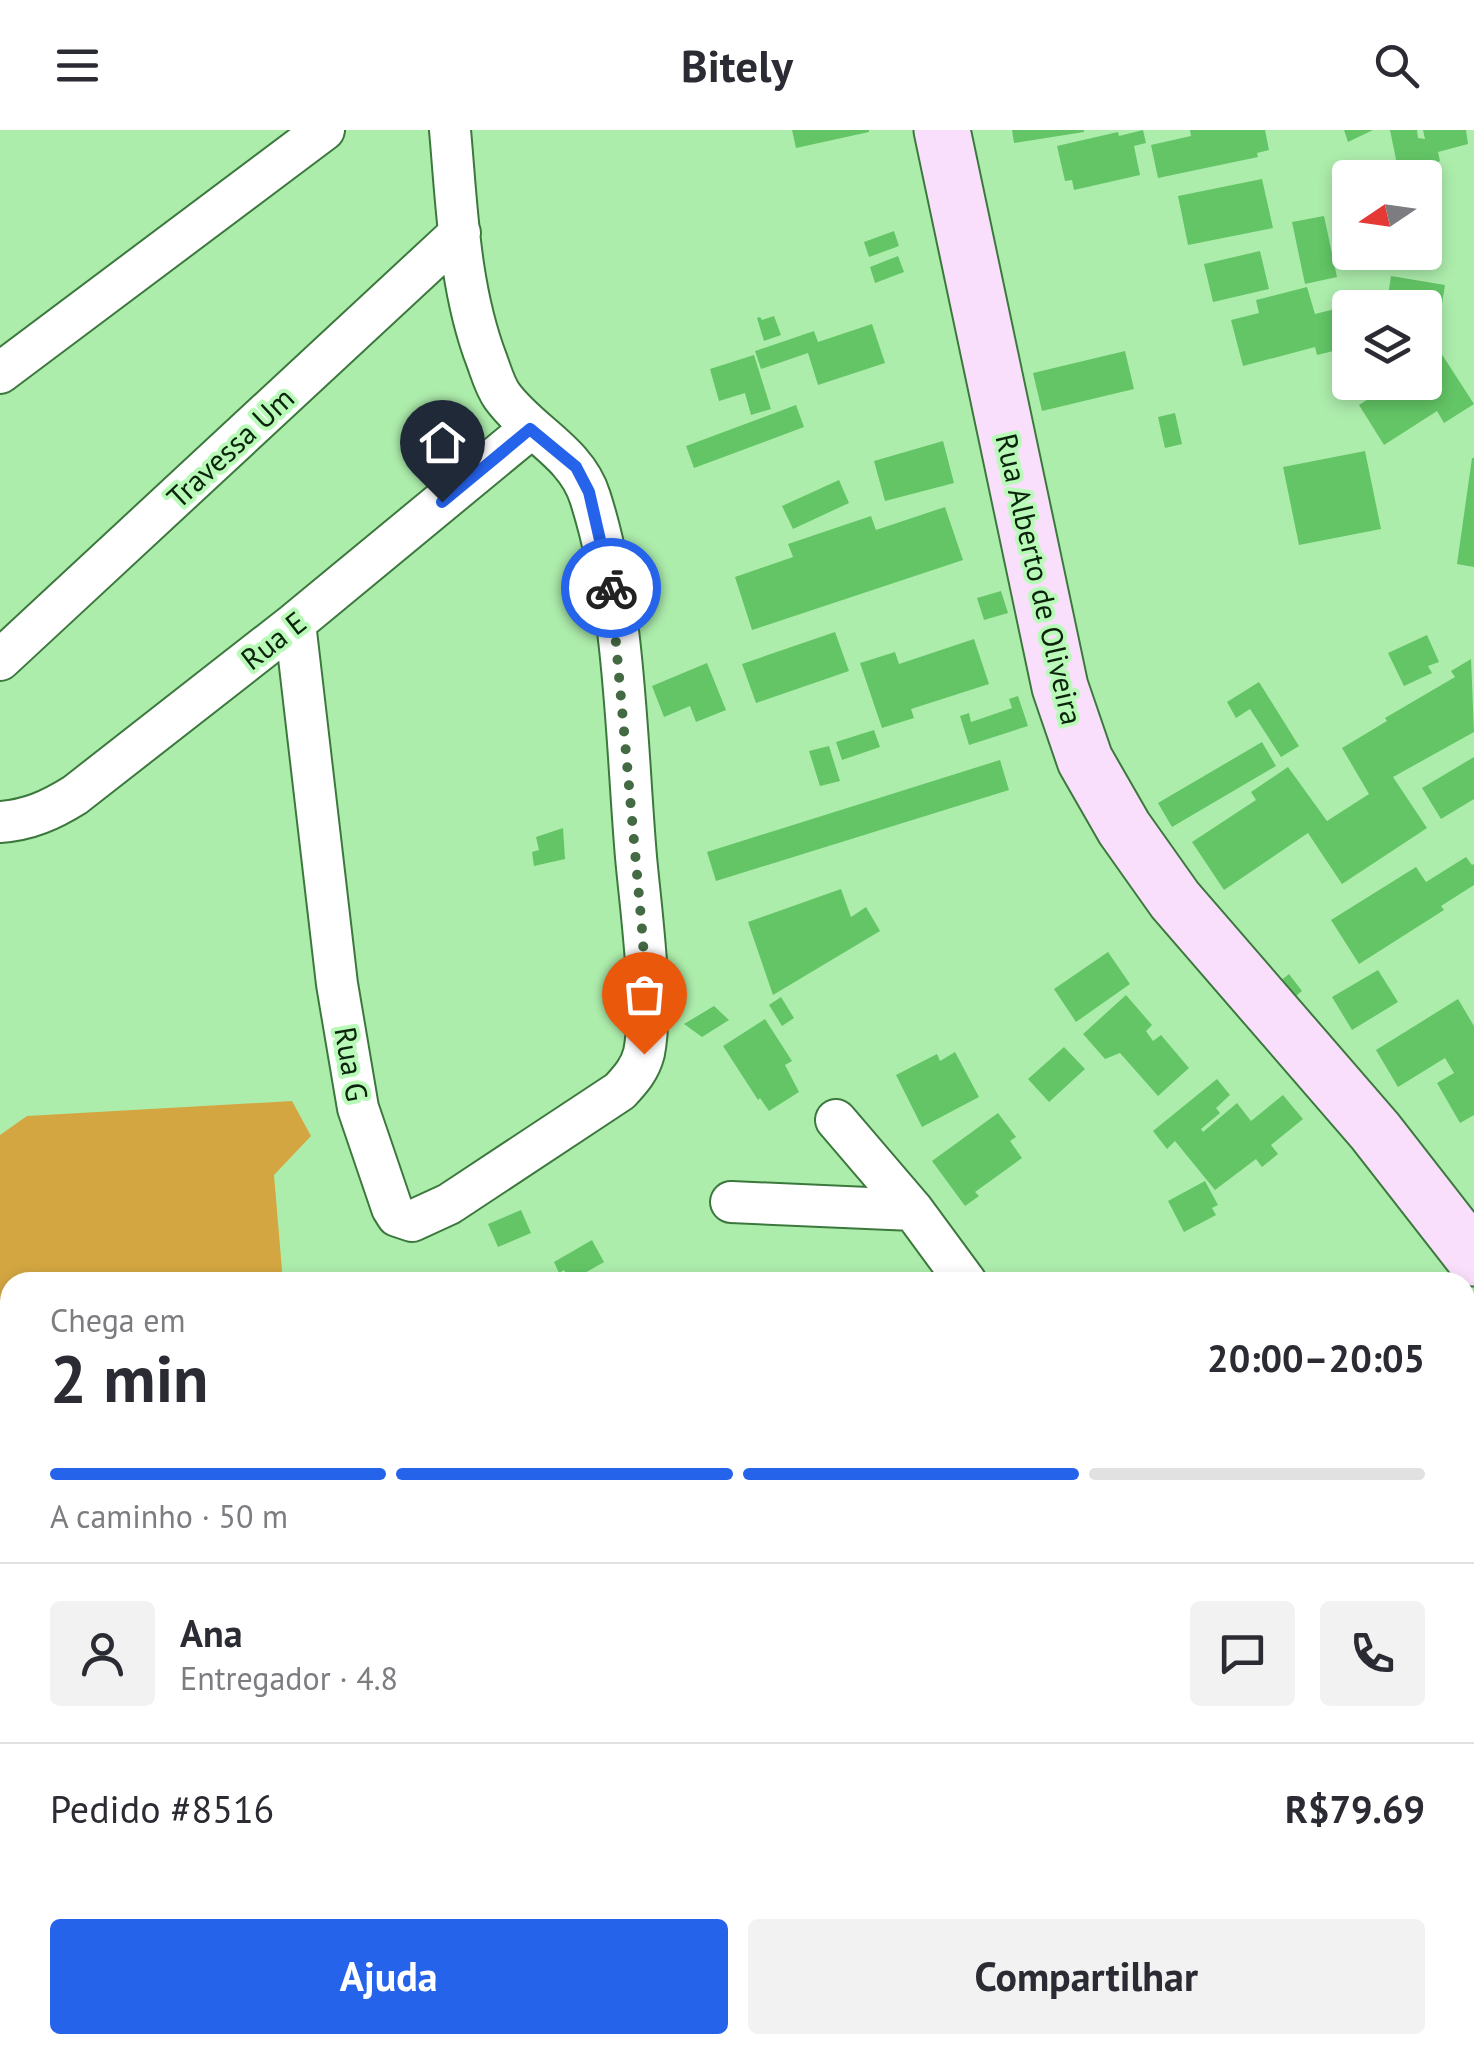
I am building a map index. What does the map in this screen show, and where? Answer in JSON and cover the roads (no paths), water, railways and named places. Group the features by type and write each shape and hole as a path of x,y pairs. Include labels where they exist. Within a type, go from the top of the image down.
{"street":[{"path":"0,373 324,130"},
{"path":"450,130 460,233 480,342 499,393 530,429"},
{"name":"Rua Alberto de Oliveira","path":"942,130 1060,686 1086,760 1124,828 1175,900 1375,1130 1474,1258"},
{"name":"Travessa Um","path":"0,660 460,233"},
{"name":"Rua E","path":"0,822 49,811 75,795 294,623 530,429"},
{"name":"Rua G","path":"294,623 338,984 358,1108 392,1208 397,1216 412,1221 450,1204 620,1091 636,1074 644,1054 644,956 615,610 603,543 589,492 576,467 530,429"},
{"path":"836,1120 913,1210 959,1272"},
{"path":"731,1202 913,1210"}]}
